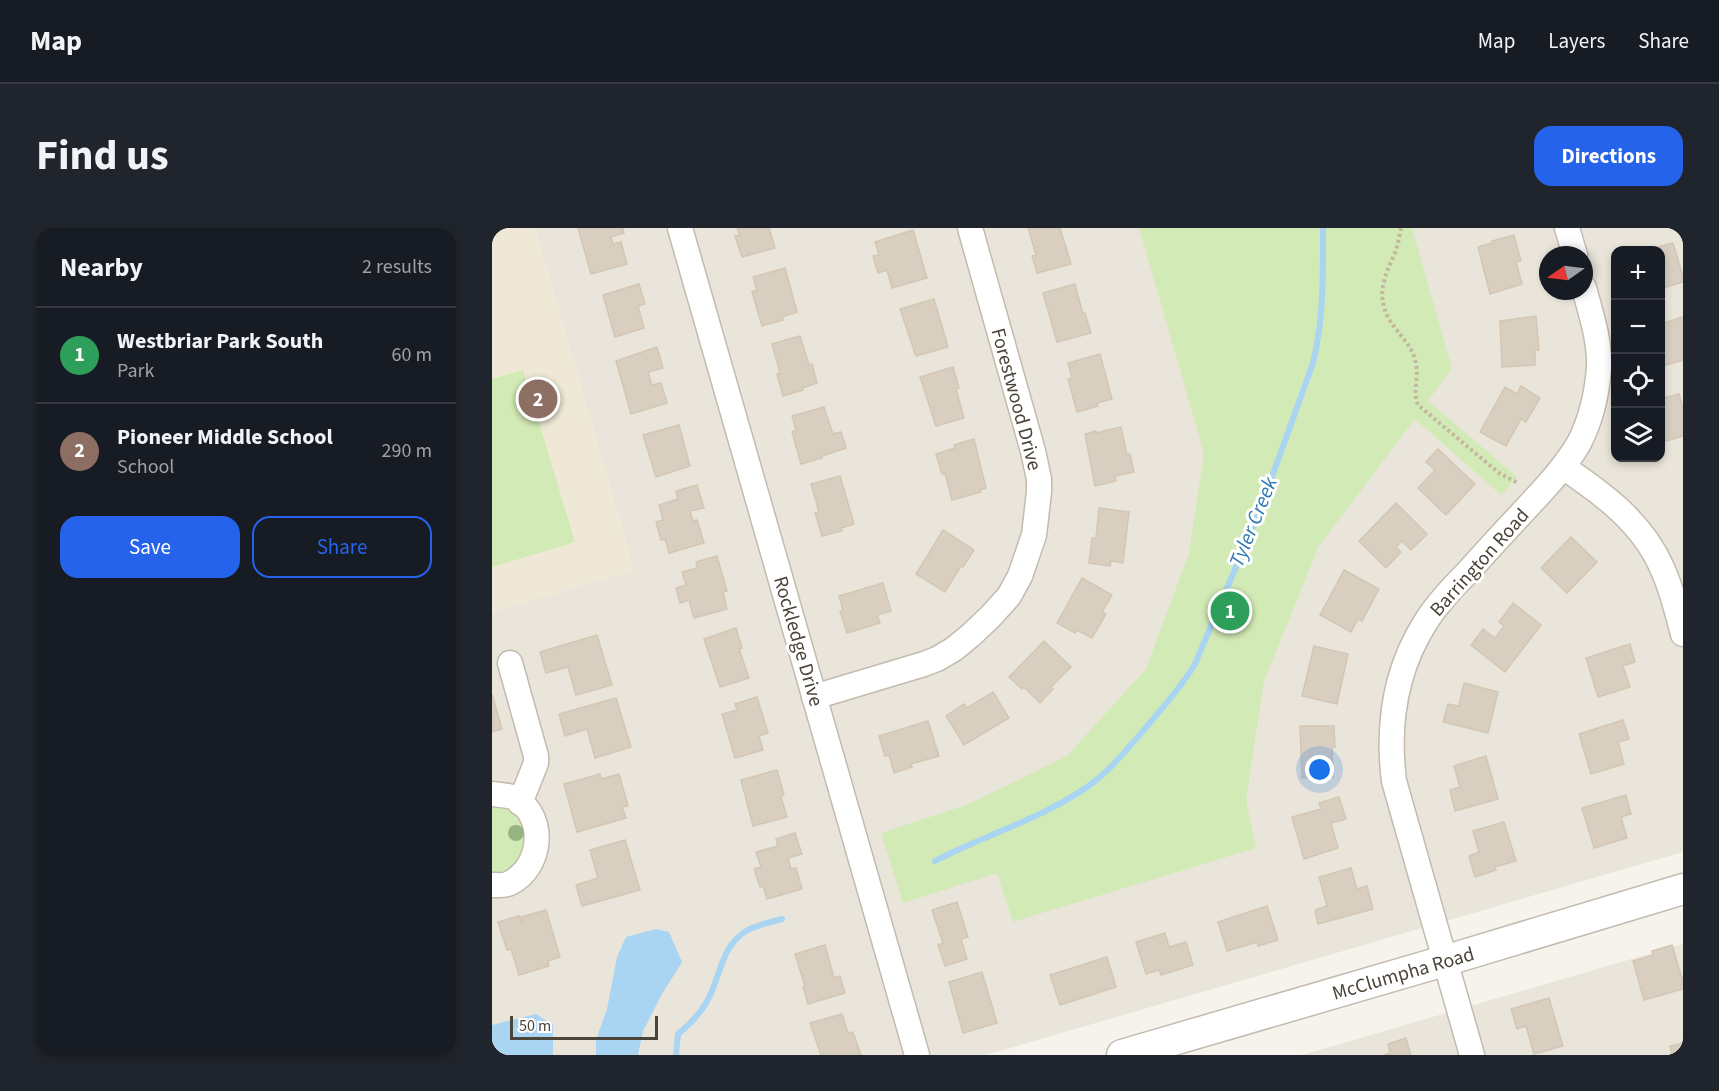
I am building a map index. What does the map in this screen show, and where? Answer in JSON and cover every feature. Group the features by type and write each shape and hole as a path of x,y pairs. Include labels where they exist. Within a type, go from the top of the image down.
{"street":[{"name":"Rockledge Drive","path":"680,228 917,1055"},
{"name":"Forestwood Drive","path":"814,697 924,664 954,649 972,635 1009,596 1028,557 1039,507 1038,471 970,228"},
{"path":"1568,228 1573,246"},
{"name":"Barrington Road","path":"1472,1055 1394,781 1390,737 1393,710 1406,661 1426,622 1448,593 1563,467 1580,440 1594,402 1599,368 1598,348 1587,300"},
{"path":"1563,467 1615,505 1643,536 1662,568 1683,634"},
{"path":"510,663 536,756 536,764 520,803"},
{"path":"492,794 514,797 528,811 537,831 536,851 528,870 509,885 492,885"},
{"name":"McClumpha Road","path":"1122,1055 1683,889"}],"path":[{"path":"1401,228 1397,246 1383,279 1383,302 1389,318 1405,340 1416,361 1418,405 1499,473 1518,483"}],"shaded area":[{"path":"492,228 535,228 634,570 492,612"},
{"path":"535,228 1683,228 1683,852 986,1055 492,1055 492,612 634,570"},
{"path":"1683,944 1683,1055 1302,1055"}],"green space":[{"path":"1139,228 1412,228 1452,368 1428,401 1517,477 1501,495 1415,419 1319,546 1264,681 1246,800 1256,848 1013,922 997,873 903,903 881,833 967,805 1067,756 1146,669 1189,553 1204,453"},
{"path":"523,370 575,542 492,567 492,379"},
{"path":"492,806 513,813 525,829 526,837 521,858 508,872 492,876"}],"water":[{"path":"656,929 669,932 682,962 643,1031 638,1055 596,1055 596,1040 607,1009 617,957 626,937"},
{"path":"536,1014 553,1025 553,1055 492,1055 492,1025"}],"building":[{"path":"578,228 623,228 624,233 611,237 613,244 621,242 627,264 591,274"},
{"path":"737,228 769,228 775,248 742,257 735,236 740,235"},
{"path":"1028,228 1060,228 1071,264 1037,273 1032,256 1036,255"},
{"path":"913,230 927,278 892,288 887,270 878,273 873,256 879,255 875,242"},
{"path":"1514,235 1521,261 1516,262 1522,284 1490,294 1478,247"},
{"path":"1673,243 1683,282 1665,287 1665,246 1661,246"},
{"path":"785,268 797,312 782,317 783,320 762,326 752,292 757,290 753,277"},
{"path":"639,284 645,304 638,306 644,328 615,337 603,295"},
{"path":"1075,284 1091,333 1057,342 1043,293"},
{"path":"934,299 948,347 916,356 900,309"},
{"path":"1536,316 1539,350 1535,350 1535,365 1502,367 1500,321"},
{"path":"1683,317 1683,360 1665,365 1665,354 1665,322"},
{"path":"800,336 817,383 783,396 777,374 780,373 772,344"},
{"path":"657,347 663,368 648,372 652,385 661,383 667,403 631,414 616,361"},
{"path":"1100,354 1112,399 1077,412 1068,379 1072,378 1068,363"},
{"path":"953,367 964,418 936,426 920,377"},
{"path":"1521,386 1540,398 1526,422 1521,419 1506,446 1480,432 1505,387 1517,394"},
{"path":"1679,394 1683,408 1683,436 1665,441 1665,408 1665,398"},
{"path":"824,407 833,434 841,432 846,448 801,464 792,432 796,430 792,416"},
{"path":"679,425 690,466 656,477 643,435"},
{"path":"1121,427 1127,455 1130,454 1134,472 1115,476 1116,481 1095,486 1085,434"},
{"path":"974,439 986,488 980,490 981,492 952,500 945,473 942,474 936,454"},
{"path":"1438,449 1475,484 1446,515 1418,488 1435,470 1426,462"},
{"path":"840,476 854,524 841,528 842,531 822,536 815,513 819,512 811,484"},
{"path":"697,485 704,508 690,511 693,521 697,520 704,543 669,553 665,539 661,540 656,522 663,520 659,505 678,499 676,491"},
{"path":"1396,503 1427,534 1411,550 1402,541 1396,547 1401,552 1386,568 1359,541"},
{"path":"1099,508 1129,512 1123,563 1111,561 1110,566 1089,563 1092,538 1096,538"},
{"path":"943,530 974,550 945,592 916,574"},
{"path":"1571,537 1597,562 1567,593 1541,568"},
{"path":"717,556 727,591 723,592 727,609 694,618 689,600 680,603 676,588 686,585 682,572 697,568 696,562"},
{"path":"1344,570 1379,589 1362,621 1358,619 1351,632 1320,615"},
{"path":"1082,578 1112,595 1102,612 1106,614 1092,638 1077,630 1075,633 1057,623"},
{"path":"883,583 891,611 877,615 880,623 847,633 840,611 843,610 839,596"},
{"path":"1513,603 1541,625 1505,672 1471,645 1483,629 1495,638 1504,626 1499,622"},
{"path":"736,628 742,648 739,649 749,678 720,687 704,639"},
{"path":"597,635 612,685 576,695 568,667 546,673 540,652"},
{"path":"1044,641 1071,667 1051,687 1053,689 1040,703 1024,687 1022,689 1009,677"},
{"path":"1630,644 1635,662 1623,666 1630,687 1598,697 1586,658"},
{"path":"1314,646 1348,654 1337,704 1302,696"},
{"path":"1464,683 1498,692 1488,733 1443,722 1448,704 1459,706"},
{"path":"993,692 1009,718 964,745 946,716 964,704 967,708"},
{"path":"492,694 502,729 492,732"},
{"path":"757,697 768,733 759,736 763,750 735,758 722,714 737,710 735,704"},
{"path":"616,698 631,747 595,758 587,729 565,736 559,714"},
{"path":"1623,720 1629,739 1618,742 1624,764 1591,774 1579,734"},
{"path":"928,721 939,756 911,764 912,767 894,773 889,755 885,756 879,736"},
{"path":"1300,726 1334,726 1333,777 1302,778"},
{"path":"1486,756 1498,799 1455,811 1450,790 1460,787 1454,766"},
{"path":"777,770 787,817 753,826 741,780"},
{"path":"600,774 601,779 619,774 628,806 622,807 626,818 577,832 564,784"},
{"path":"1626,795 1631,814 1621,817 1627,838 1594,848 1582,808"},
{"path":"1339,797 1346,819 1331,823 1338,848 1304,859 1292,817 1321,809 1319,803"},
{"path":"1504,822 1516,861 1494,867 1496,870 1475,877 1469,856 1479,852 1473,831"},
{"path":"795,833 802,854 788,858 791,869 796,868 802,889 767,899 754,869 761,867 756,852 778,846 776,839"},
{"path":"625,840 640,890 582,906 576,885 598,878 590,850"},
{"path":"1351,868 1357,889 1367,886 1373,909 1318,924 1315,910 1327,906 1319,877"},
{"path":"957,902 968,937 961,939 967,959 945,966 938,945 943,943 932,910"},
{"path":"1267,906 1278,940 1258,946 1257,942 1227,951 1218,922"},
{"path":"546,910 560,957 548,961 549,966 519,975 511,949 507,950 498,922 519,916 523,922 521,917"},
{"path":"1165,933 1169,947 1186,942 1193,965 1161,975 1159,970 1146,974 1136,942"},
{"path":"825,945 834,978 840,976 845,993 808,1004 795,954"},
{"path":"1672,945 1683,989 1644,1000 1633,961 1653,955 1652,951"},
{"path":"1107,957 1116,987 1060,1005 1050,975"},
{"path":"982,972 997,1023 963,1033 949,982"},
{"path":"1549,998 1563,1046 1534,1054 1526,1026 1517,1029 1511,1009"},
{"path":"842,1014 848,1033 853,1032 861,1055 821,1055 810,1023"},
{"path":"1406,1038 1411,1055 1384,1055 1390,1053 1388,1044"},
{"path":"1683,1043 1683,1055 1672,1055 1670,1046"}],"waterway":[{"name":"Tyler Creek","path":"935,861 1032,818 1095,781 1148,725 1179,688 1195,664 1260,510 1313,363 1321,312 1323,228"},
{"name":"Tyler Creek","path":"676,1055 678,1034 694,1020 706,1003 731,945 746,931 782,919"}],"place":[{"name":"Pioneer Middle School","path":"538,399"},
{"name":"Westbriar Park South","path":"1230,611"}]}
